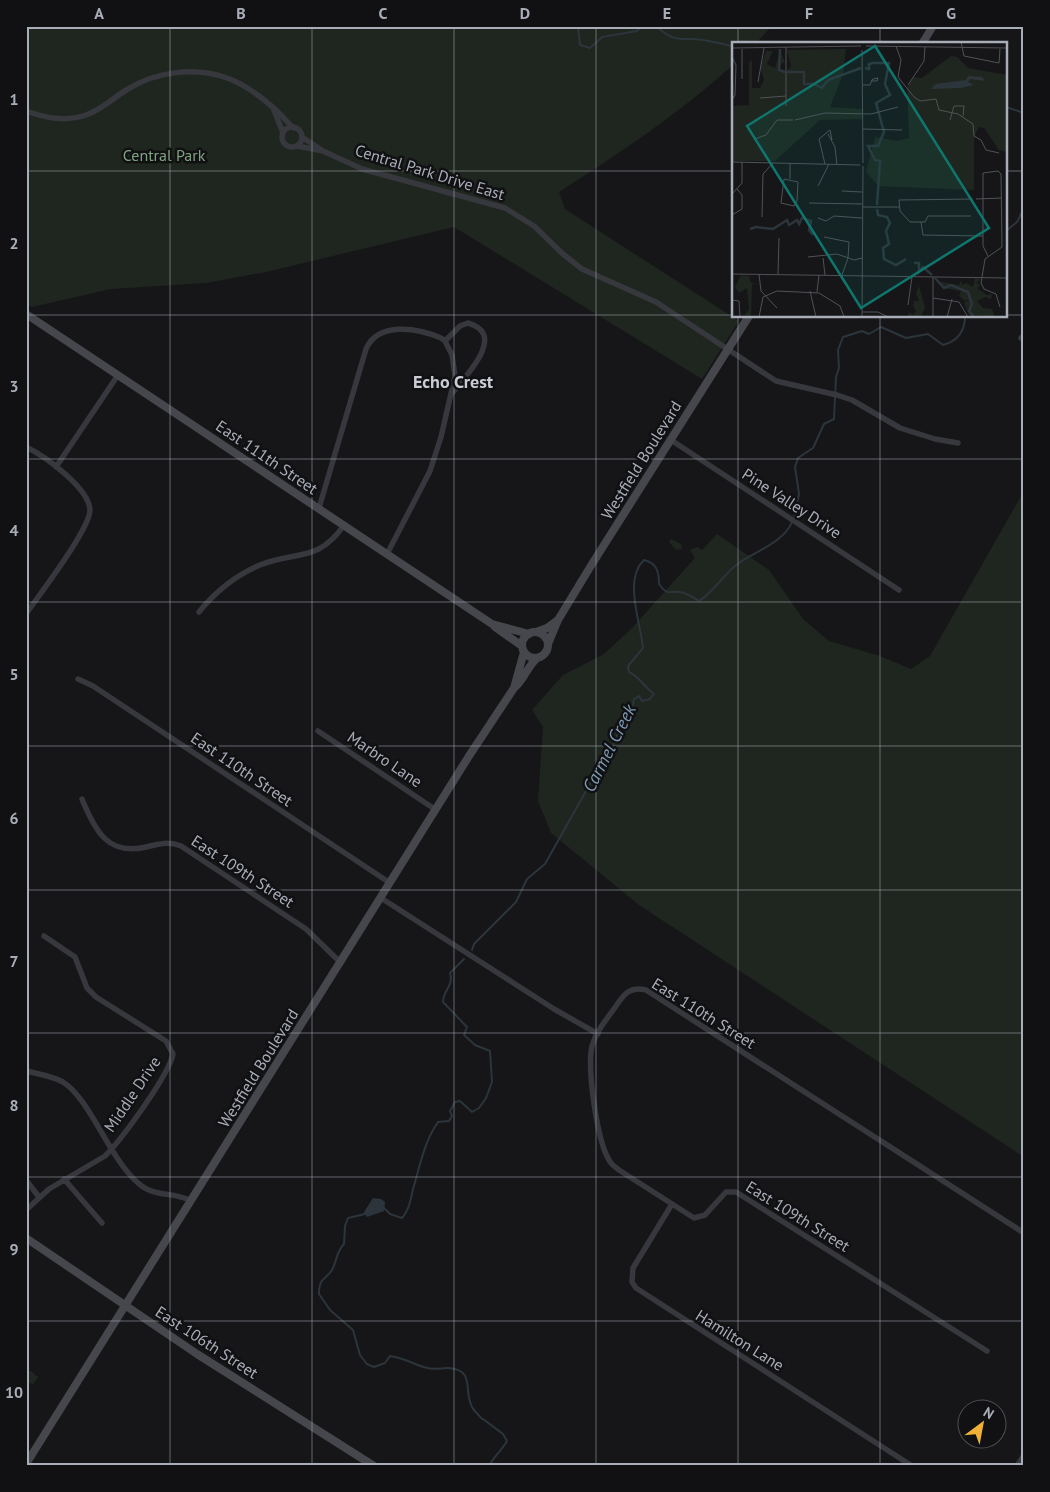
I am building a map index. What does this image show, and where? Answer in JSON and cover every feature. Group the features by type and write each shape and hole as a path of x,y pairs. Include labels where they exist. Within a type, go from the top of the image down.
{"main road":[{"path":"923,42 933,26"},
{"name":"East 111th Street","path":"26,314 319,508 492,624 496,629 512,637 523,649"},
{"name":"Westfield Boulevard","path":"548,644 558,620 748,318"},
{"path":"532,633 544,636 548,644 545,653 537,658 528,656 523,649 523,640 532,633 547,628 558,620"},
{"name":"East 111th Street","path":"492,624 532,633"},
{"name":"Westfield Boulevard","path":"514,688 523,649"},
{"name":"Westfield Boulevard","path":"26,1464 436,810 514,688 537,658"},
{"name":"East 106th Street","path":"26,1238 197,1354 374,1466"}],"street":[{"name":"Central Park Drive East","path":"26,111 58,119 81,117 96,111 141,82 154,77 184,72 207,73 241,84 300,131 302,137 323,151 376,174 505,208 534,226 582,269 656,302 727,351 776,381 852,400 900,428 934,439 958,443"},
{"path":"273,108 283,133 284,143 290,147 296,146 302,137"},
{"path":"283,133 287,129 294,128"},
{"name":"Central Park Drive East","path":"296,146 323,151"},
{"path":"445,341 460,326 468,323 481,330 484,338 480,356 452,393"},
{"path":"319,508 366,349 371,340 383,331 403,330 436,336 445,341 452,355 455,369 452,393 434,460 387,554"},
{"path":"56,467 118,375"},
{"name":"Pine Valley Drive","path":"670,440 899,590"},
{"path":"26,447 56,467 85,496 90,509 83,530 26,614"},
{"path":"198,612 219,590 236,577 272,561 323,548 333,541 344,526"},
{"name":"East 110th Street","path":"78,679 93,686 390,883"},
{"name":"Marbro Lane","path":"318,731 436,810"},
{"name":"East 109th Street","path":"82,799 98,830 117,848 130,850 163,843 181,846 306,929 340,962"},
{"path":"381,898 540,1000 598,1034"},
{"name":"Middle Drive","path":"44,936 75,957 88,988 96,997 166,1042 172,1050 172,1059 143,1107 111,1150"},
{"name":"East 110th Street","path":"598,1034 625,994 638,988 646,990 1024,1233"},
{"name":"East 109th Street","path":"598,1034 592,1048 590,1078 605,1153 611,1163 694,1218 705,1215 721,1195 730,1191 736,1192 987,1351"},
{"path":"26,1071 54,1078 70,1088 123,1168 146,1190 183,1196 191,1201"},
{"path":"26,1210 39,1197 64,1179 105,1156 111,1150"},
{"path":"64,1179 102,1223"},
{"path":"26,1180 39,1197"},
{"name":"Hamilton Lane","path":"672,1204 633,1268 632,1282 636,1288 912,1466"},
{"path":"1017,1466 1024,1455"}],"green space":[{"name":"Central Park","path":"26,26 772,26 757,42 732,42 732,66 649,132 559,192 565,209 739,321 702,379 454,227 266,272 206,283 111,289 32,307 26,304"},
{"path":"1024,491 1024,1157 639,905 551,833 538,801 543,727 532,710 563,675 604,654 632,628 695,558 690,550 697,547 702,550 717,534 769,570 804,620 829,641 880,656 911,669 930,656"},
{"path":"671,539 681,544 682,549 676,550 669,542"},
{"path":"26,1371 31,1371 38,1377 33,1384 26,1382"}],"shaded area":[{"path":"373,1198 381,1199 385,1202 384,1211 367,1217 364,1212"}],"waterway":[{"name":"Carmel Creek","path":"578,26 580,45 590,48 602,37 637,31 642,26"},
{"name":"Carmel Creek","path":"656,26 674,38 703,40 732,46"},
{"name":"Carmel Creek","path":"1008,108 1024,113"},
{"name":"Carmel Creek","path":"1008,229 1017,222 1024,208"},
{"name":"Carmel Creek","path":"794,518 799,494 795,467 798,458 813,448 824,424 834,419 836,377 839,368 838,350 843,337 862,331 869,334 881,327 906,338 928,334 943,345 953,341 960,335 964,327 965,318"},
{"name":"Carmel Creek","path":"472,950 474,944 516,902 527,879 545,864 613,747 627,708 633,705 634,699 639,696 642,701 650,699 654,694 637,677 629,672 628,666 643,648 634,590 638,568 644,560 652,563 658,572 659,584 664,590 684,593 699,601 734,567 776,541 792,522"},
{"path":"26,811 26,817"},
{"name":"Carmel Creek","path":"383,1207 390,1214 402,1218 409,1204 426,1146 438,1122 449,1121 452,1116 450,1111 455,1102 460,1101 472,1112 479,1108 486,1098 492,1082 490,1051 475,1045 464,1035 467,1027 443,1002 451,981 450,973 464,959"},
{"name":"Carmel Creek","path":"365,1214 348,1218 345,1226 344,1244 339,1250 332,1270 321,1282 319,1294 330,1310 353,1330 360,1355 367,1364 374,1367 385,1363 390,1356 424,1367 447,1368"},
{"name":"Carmel Creek","path":"448,1368 457,1370 466,1377 472,1407 482,1419"},
{"name":"Carmel Creek","path":"483,1419 503,1434 507,1441 489,1466"}],"district":[{"name":"Echo Crest","path":"453,381"}]}
